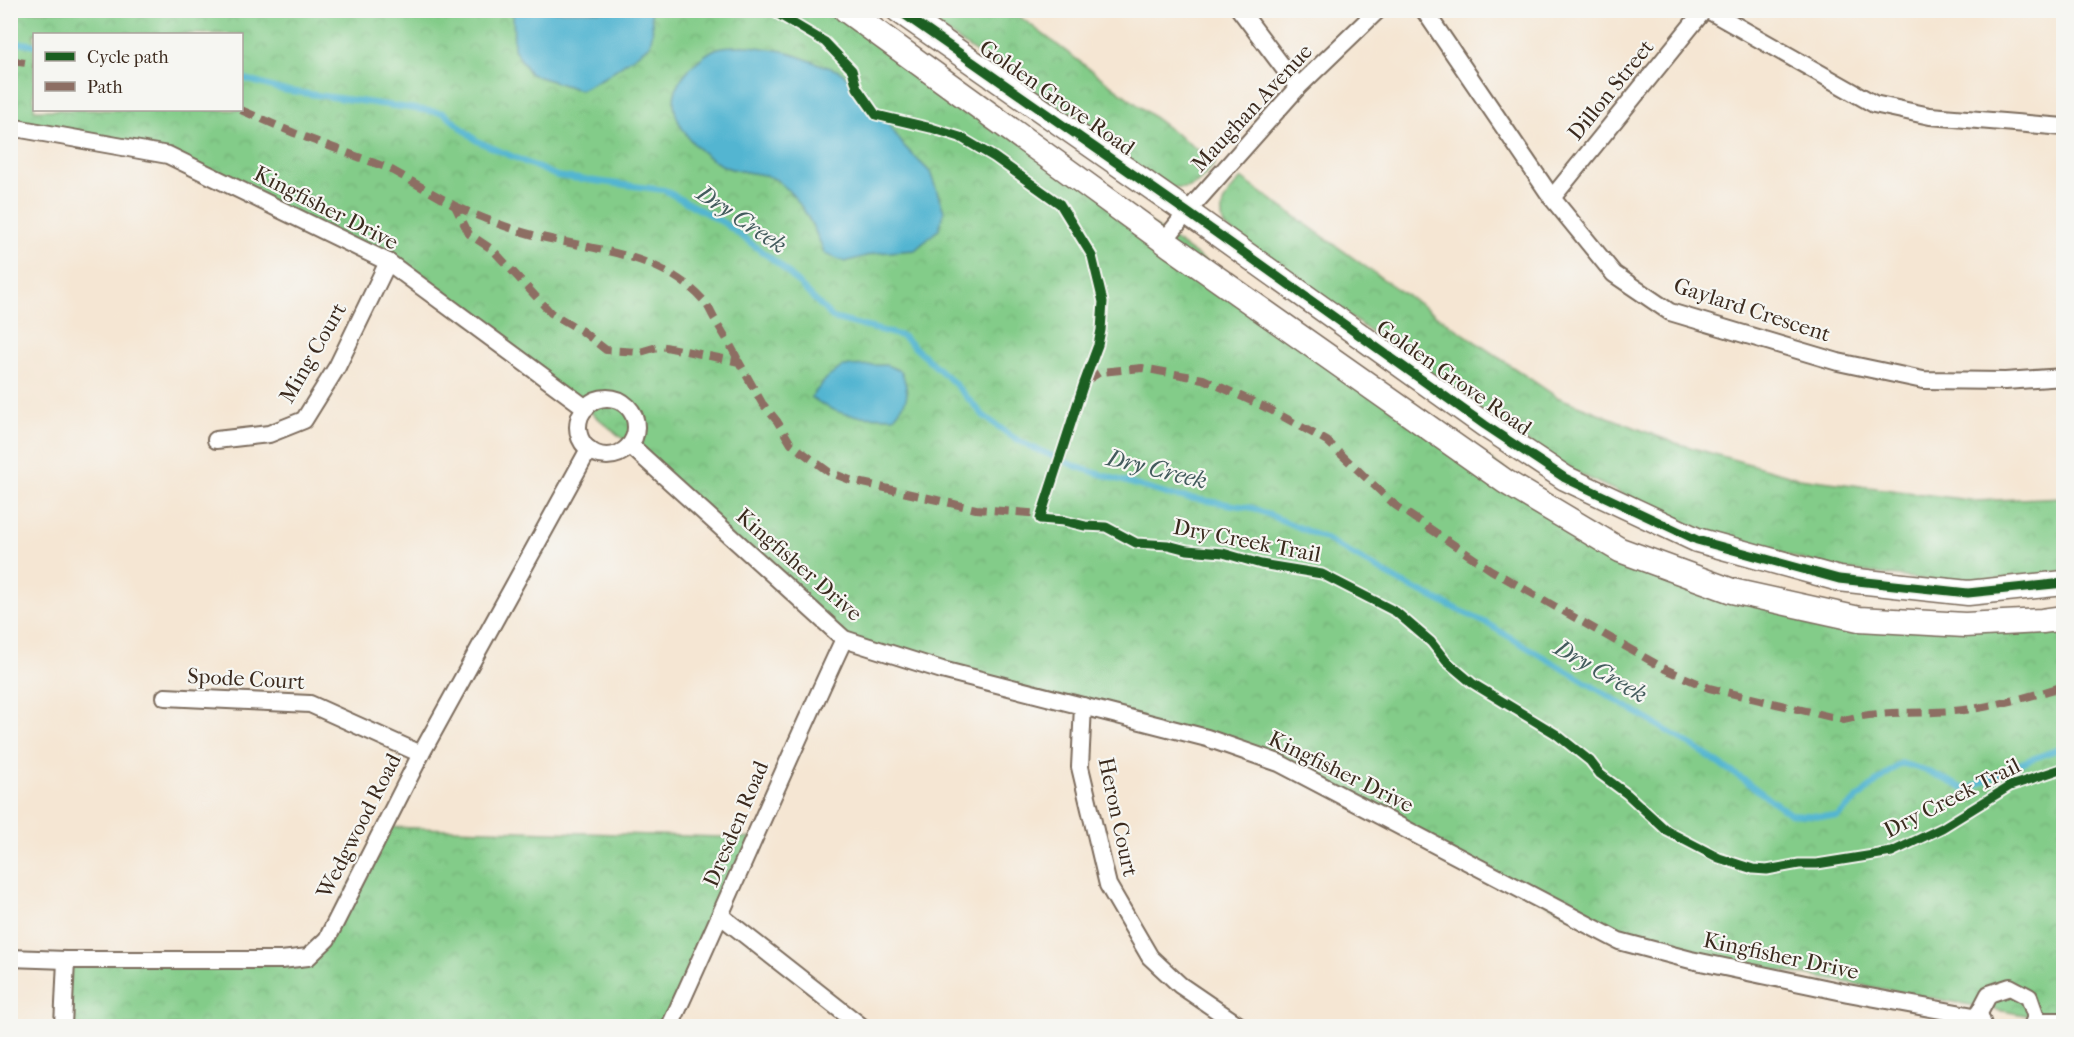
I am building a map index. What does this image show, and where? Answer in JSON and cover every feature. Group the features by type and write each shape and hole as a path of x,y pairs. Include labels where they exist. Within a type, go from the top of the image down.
{"main road":[{"path":"846,10 1164,241 1506,482 1620,550 1732,591 1859,619 1965,625 2064,618"},
{"name":"Golden Grove Road","path":"898,10 1187,212 1485,425 1565,478 1697,540 1839,579 1968,593 2064,583"}],"street":[{"path":"1239,10 1298,87"},
{"name":"Maughan Avenue","path":"1164,241 1298,87 1378,10"},
{"name":"Gaylard Crescent","path":"1424,10 1552,198 1614,274 1670,312 1838,362 1923,380 2005,381 2064,377"},
{"path":"1706,10 1874,104 1930,116 2064,127"},
{"name":"Dillon Street","path":"1552,198 1706,10"},
{"name":"Kingfisher Drive","path":"10,127 168,155 388,262 586,408"},
{"name":"Ming Court","path":"216,440 269,434 304,420 337,367 388,262"},
{"path":"603,399 621,402 634,417 636,427 630,445 623,452 606,456 596,454 589,449 579,434 581,416 586,408 593,402 603,399"},
{"name":"Kingfisher Drive","path":"630,445 844,639 942,670 1207,738 1279,763 1619,941 1690,960 1981,1022"},
{"name":"Wedgwood Road","path":"10,958 281,960 308,957 327,939 421,754 589,449"},
{"name":"Dresden Road","path":"670,1026 844,639"},
{"name":"Spode Court","path":"165,697 310,704 421,754"},
{"name":"Heron Court","path":"1083,706 1080,767 1108,885 1150,957 1180,985 1240,1026"},
{"path":"721,916 861,1026"},
{"path":"63,1026 66,960"},
{"path":"1981,1022 1989,994 2010,987 2029,997 2034,1024 2064,1021"}],"green space":[{"path":"10,11 846,11 1620,550 1859,619 2063,616 2063,1018 2036,1017 1619,941 1279,763 844,639 586,408 388,262 168,155 11,127"},
{"path":"917,11 1012,11 1215,163 1200,181 1190,187 1167,187"},
{"path":"1241,178 1387,282 1557,397 1672,442 1799,478 1976,501 2063,497 2063,572 1993,579 1928,580 1833,568 1702,531 1571,470 1489,417 1224,226 1223,205"},
{"path":"384,827 753,838 670,1026 63,1026 66,960 308,957"}],"water":[{"path":"513,11 650,11 652,37 649,46 605,77 580,90 530,74 514,49"},
{"path":"750,46 783,51 839,71 866,92 904,146 930,172 944,211 939,229 915,250 877,253 845,262 825,254 801,205 778,181 766,176 727,168 699,149 681,127 676,115 674,102 676,89 686,72 713,50 722,47"},
{"path":"886,365 901,371 907,390 906,400 894,417 841,413 811,397 826,379 843,366"}],"waterway":[{"name":"Dry Creek","path":"10,41 33,45"},
{"name":"Dry Creek","path":"243,78 282,90 444,113 477,141 557,176 664,190 724,223 780,265 833,318 902,336 953,382 984,416 1029,446 1080,468 1169,495 1253,508 1324,538 1402,583 1486,623 1694,747 1790,814 1837,817 1901,763 1927,771 1967,790 2016,765 2064,747"}],"marked path":[{"path":"10,61 33,64"},
{"path":"243,111 294,133 388,168 455,206 469,234 493,250 551,313 582,331 606,350 640,352 661,346 739,362 762,403 777,421 791,444 829,472 850,480 976,509 1042,514"},
{"path":"455,206 516,230 627,256 669,273 705,302 739,362"},
{"path":"1086,381 1100,372 1142,368 1203,379 1271,410 1327,441 1395,505 1491,570 1665,669 1709,688 1844,720 1874,714 1976,708 2064,686"}],"cycle path":[{"name":"Dry Creek Trail","path":"771,10 825,42 852,70 857,88 876,115 960,137 994,157 1060,204 1092,256 1103,302 1101,330 1040,519 1106,527 1136,543 1223,553 1261,564 1322,574 1396,612 1431,642 1446,661 1472,683 1556,734 1590,761 1600,774 1627,794 1667,831 1719,858 1753,869 1767,870 1799,864 1817,864 1892,852 1942,828 2010,786 2064,768"},
{"path":"898,10 1187,212 1485,425 1565,478 1697,540 1839,579 1968,593 2064,583"}]}
